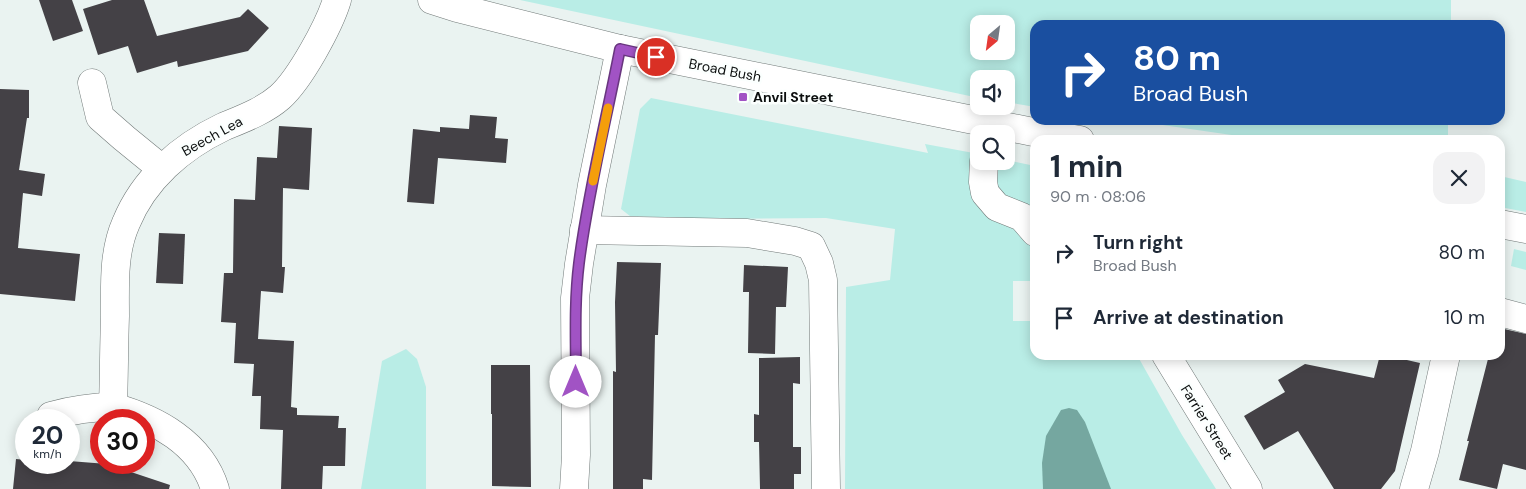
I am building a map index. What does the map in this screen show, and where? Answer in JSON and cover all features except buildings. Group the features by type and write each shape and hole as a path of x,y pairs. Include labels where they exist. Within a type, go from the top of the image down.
{"street":[{"name":"Beech Lea","path":"113,407 115,277 118,248 125,224 136,201 151,181 173,158 194,143 221,128 246,118 280,98 303,68 337,0"},
{"name":"Broad Bush","path":"432,0 620,49 971,125"},
{"path":"574,489 576,455 576,298 579,264 620,49"},
{"path":"92,83 100,117 162,169"},
{"name":"Broad Bush","path":"1015,132 1040,135"},
{"path":"984,170 984,194 997,207 1022,217 1030,226"},
{"path":"1505,225 1526,229"},
{"path":"584,230 747,233 795,241 811,246 819,263 823,280 826,489"},
{"path":"1505,313 1526,319"},
{"name":"Farrier Street","path":"1169,360 1248,489"},
{"path":"1420,488 1425,451 1445,360"},
{"path":"78,409 113,407 137,414 152,421 196,453 215,489"}],"shaded area":[{"path":"520,0 1451,0 1451,20 1030,20 1030,106 1015,104 1015,70 970,70 970,96"},
{"path":"651,98 928,153 925,144 970,152 970,170 1015,170 1015,162 1030,165 1030,281 1013,281 1013,321 1030,321 1030,360 1140,360 1182,435 1216,489 845,489 846,287 890,280 895,229 826,218 716,219 630,216 621,209 640,109"},
{"path":"1162,125 1448,125 1448,135 1232,135"},
{"path":"1505,177 1526,182 1526,212 1505,208"},
{"path":"1514,249 1526,252 1526,270 1511,266"},
{"path":"406,349 417,359 426,387 426,489 361,489 382,361"},
{"path":"1069,408 1077,410 1085,422 1111,489 1043,489 1042,463 1046,436 1061,410"}],"slow traffic":[{"path":"593,181 608,108"}],"place":[{"name":"Anvil Street","path":"743,97"}],"route":[{"path":"576,382 576,298 579,264 592,185 620,49 656,57"}]}
